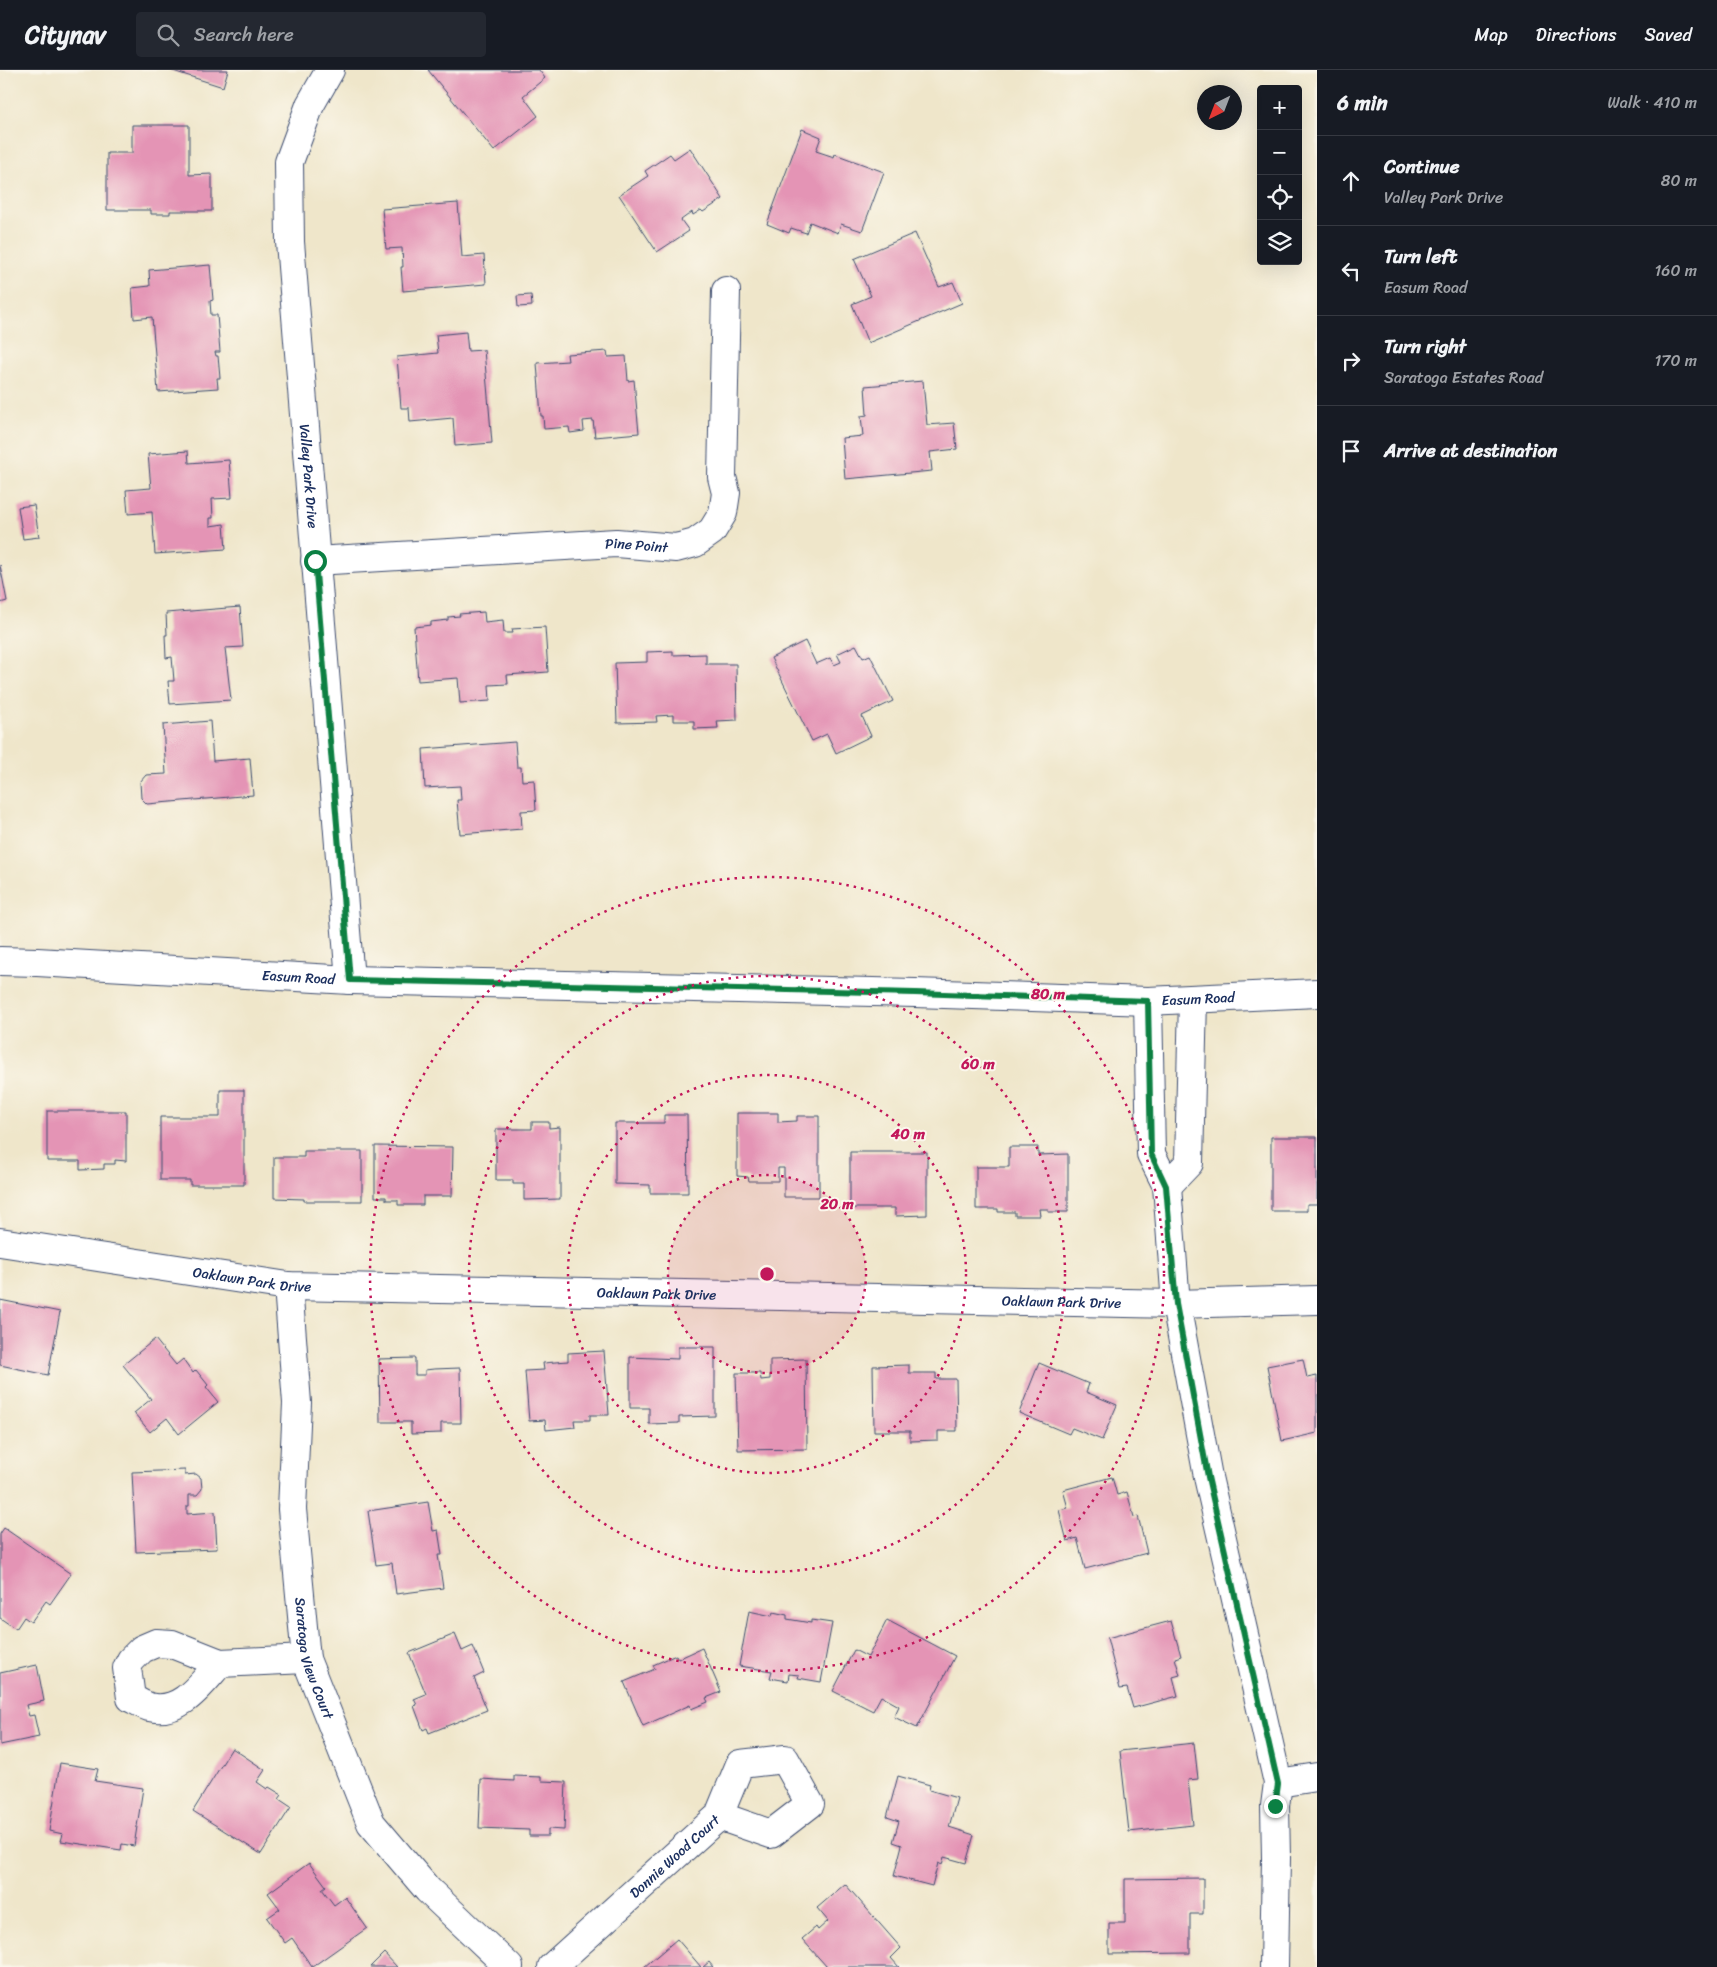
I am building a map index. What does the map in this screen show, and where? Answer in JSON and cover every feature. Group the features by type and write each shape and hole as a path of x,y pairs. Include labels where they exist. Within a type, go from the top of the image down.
{"street":[{"name":"Valley Park Drive","path":"330,70 310,105 290,162 290,242 350,980"},
{"name":"Pine Point","path":"315,561 616,543 676,548 695,543 712,531 723,513 726,493 722,477 726,291"},
{"name":"Easum Road","path":"0,962 37,962 350,980 915,993 1148,1001 1317,993"},
{"path":"1166,1186 1188,1162 1193,999"},
{"path":"1148,1001 1151,1154 1166,1186 1176,1304 1208,1477 1278,1784 1275,1806 1274,1967"},
{"name":"Oaklawn Park Drive","path":"0,1242 288,1286 1176,1304 1317,1300"},
{"name":"Saratoga View Court","path":"288,1286 297,1402 292,1509 306,1659 371,1823 428,1890 509,1967"},
{"path":"220,1664 306,1659"},
{"name":"Donnie Wood Court","path":"552,1967 719,1816 771,1834 810,1804 785,1759 740,1764 719,1815"},
{"path":"1278,1784 1317,1777"}],"building":[{"path":"170,70 228,70 223,87"},
{"path":"428,70 539,70 545,78 523,96 538,116 494,151"},
{"path":"132,125 189,125 189,175 212,174 212,211 170,211 170,214 151,214 151,210 107,210 107,153 132,153"},
{"path":"802,129 821,137 816,151 834,157 835,154 884,172 862,231 841,224 838,233 810,222 806,233 791,228 789,233 767,224"},
{"path":"690,148 723,199 703,212 701,210 693,215 692,212 681,220 689,231 657,252 619,195 648,176 645,171 670,154 674,159"},
{"path":"458,203 462,257 484,255 486,284 403,291 402,248 386,249 382,209"},
{"path":"915,233 939,287 953,282 962,303 868,343 852,304 871,296 854,259"},
{"path":"210,265 213,300 210,301 211,315 217,315 220,352 215,352 216,356 218,356 220,378 217,378 218,388 158,392 152,317 134,319 132,288 150,286 149,270"},
{"path":"531,295 532,306 518,307 517,296"},
{"path":"466,332 468,351 484,350 492,443 455,446 453,418 410,422 409,408 401,408 397,357 438,353 436,335"},
{"path":"607,351 608,357 626,356 628,381 634,380 639,433 595,437 593,420 583,421 584,431 570,433 569,427 544,429 543,416 541,416 537,363 568,361 567,354"},
{"path":"923,381 927,425 954,423 957,449 930,452 932,471 845,479 842,438 863,436 861,416 867,415 865,386"},
{"path":"188,451 189,463 229,460 232,498 212,499 213,518 210,518 210,526 224,524 226,549 155,554 152,512 128,514 126,490 151,488 148,454"},
{"path":"34,505 39,537 23,539 18,507"},
{"path":"0,565 7,601 0,603"},
{"path":"240,607 243,647 225,648 231,700 170,704 168,681 174,681 172,657 166,658 166,613"},
{"path":"484,612 485,622 503,620 504,633 513,633 512,629 545,627 548,672 507,675 508,684 489,685 490,701 460,703 458,678 418,681 414,627 431,625 431,622 448,620 448,617 460,616 459,614"},
{"path":"805,641 816,664 830,658 834,665 841,662 837,654 856,645 863,658 870,655 893,701 862,716 871,736 836,753 827,734 812,741 771,658"},
{"path":"673,651 673,655 706,654 706,664 736,664 737,720 717,721 718,728 694,729 694,721 673,721 673,715 656,716 657,722 617,723 615,663 647,662 647,652"},
{"path":"210,721 213,761 250,758 253,795 147,804 141,798 140,782 146,775 166,774 163,725"},
{"path":"515,742 517,767 521,767 522,781 534,780 536,810 521,811 522,829 460,834 457,800 461,800 460,786 425,788 423,749"},
{"path":"220,1090 244,1090 244,1185 190,1185 190,1180 160,1180 160,1117 220,1117"},
{"path":"47,1111 126,1111 126,1161 115,1160 115,1164 104,1164 104,1169 80,1170 80,1161 47,1161"},
{"path":"737,1113 778,1113 778,1122 797,1121 797,1116 819,1116 819,1197 784,1197 784,1168 778,1168 778,1181 749,1181 748,1177 737,1176"},
{"path":"664,1115 687,1115 688,1193 650,1193 650,1185 615,1184 615,1123 664,1123"},
{"path":"532,1122 549,1122 549,1128 560,1127 560,1199 524,1200 524,1184 513,1184 513,1180 496,1180 496,1129 532,1129"},
{"path":"1271,1137 1317,1137 1317,1204 1307,1204 1307,1211 1271,1211"},
{"path":"375,1146 453,1147 452,1196 423,1196 423,1205 398,1205 398,1200 386,1200 386,1197 375,1197"},
{"path":"1009,1147 1038,1147 1038,1155 1068,1154 1068,1212 1048,1212 1048,1209 1039,1209 1040,1216 1015,1216 1015,1212 998,1212 998,1209 976,1209 976,1167 1009,1167"},
{"path":"304,1151 362,1151 362,1201 304,1201 304,1199 274,1198 274,1157 304,1157"},
{"path":"850,1152 927,1152 927,1215 895,1216 895,1208 850,1208"},
{"path":"0,1300 60,1312 48,1375 0,1365"},
{"path":"155,1339 176,1365 183,1359 193,1373 196,1370 218,1402 179,1434 167,1418 150,1432 134,1413 151,1399 123,1365"},
{"path":"678,1347 715,1347 715,1416 679,1417 679,1423 649,1424 649,1408 630,1408 630,1357 678,1359"},
{"path":"604,1351 609,1415 590,1415 590,1420 574,1420 575,1427 546,1430 545,1420 529,1421 525,1371 544,1370 543,1363 568,1361 568,1353"},
{"path":"415,1358 415,1375 425,1375 425,1370 460,1368 461,1423 441,1423 441,1433 411,1434 411,1422 380,1422 379,1359"},
{"path":"806,1359 807,1449 738,1450 736,1373 760,1373 761,1380 770,1379 770,1360"},
{"path":"1303,1359 1307,1378 1317,1376 1317,1433 1282,1441 1267,1366"},
{"path":"1039,1363 1089,1384 1086,1392 1117,1405 1102,1440 1072,1428 1069,1434 1019,1413"},
{"path":"909,1365 909,1373 936,1373 936,1379 956,1379 957,1431 938,1431 938,1440 910,1441 910,1431 874,1431 873,1366"},
{"path":"185,1470 185,1475 196,1474 201,1478 202,1489 197,1495 189,1495 187,1514 215,1512 217,1549 136,1552 132,1472"},
{"path":"1112,1477 1117,1495 1127,1492 1134,1517 1138,1516 1147,1553 1085,1569 1077,1538 1067,1541 1059,1510 1068,1508 1063,1490"},
{"path":"428,1502 433,1531 438,1530 442,1555 438,1555 443,1588 396,1594 392,1563 376,1565 368,1511"},
{"path":"4,1528 71,1574 50,1604 46,1601 31,1622 24,1617 16,1629 0,1618 0,1534"},
{"path":"749,1611 772,1616 773,1612 787,1615 787,1619 811,1623 811,1620 832,1623 821,1682 798,1678 799,1675 789,1674 788,1681 770,1678 772,1671 739,1666"},
{"path":"887,1620 955,1656 917,1728 894,1717 899,1706 881,1696 873,1711 833,1691 854,1650 868,1657"},
{"path":"1171,1621 1181,1656 1175,1658 1180,1675 1173,1677 1178,1696 1133,1708 1127,1688 1120,1689 1107,1638"},
{"path":"455,1634 462,1651 473,1646 484,1673 474,1678 487,1710 429,1733 427,1728 423,1730 414,1706 417,1705 414,1699 426,1694 409,1653"},
{"path":"702,1648 721,1692 706,1698 708,1702 691,1709 690,1705 643,1726 624,1682 655,1669 653,1665 676,1655 678,1659"},
{"path":"37,1665 44,1701 26,1705 29,1716 34,1715 39,1737 0,1745 0,1673"},
{"path":"1194,1743 1198,1779 1188,1780 1193,1825 1129,1832 1120,1751"},
{"path":"232,1748 265,1770 257,1782 267,1789 269,1787 282,1795 279,1799 291,1807 261,1854 193,1811"},
{"path":"60,1763 98,1769 95,1781 143,1788 134,1846 122,1844 121,1850 61,1841 63,1834 49,1831"},
{"path":"514,1776 541,1777 541,1781 566,1782 564,1830 548,1829 548,1836 529,1836 529,1830 479,1828 481,1779 514,1781"},
{"path":"898,1776 930,1785 929,1790 957,1798 949,1827 974,1835 966,1863 944,1857 942,1865 938,1863 932,1886 894,1876 902,1845 893,1842 899,1821 887,1817"},
{"path":"309,1863 326,1886 322,1889 334,1905 345,1897 367,1928 312,1967 292,1938 285,1943 267,1918 280,1909 268,1893"},
{"path":"1203,1878 1203,1914 1190,1914 1190,1953 1109,1954 1109,1923 1125,1923 1125,1879"},
{"path":"845,1884 901,1948 891,1958 899,1967 827,1967 802,1939 816,1927 818,1930 828,1921 817,1908"},
{"path":"677,1939 701,1967 644,1967"},
{"path":"384,1953 397,1967 370,1967"},
{"path":"709,1962 713,1967 703,1967"}],"route":[{"path":"315,561 350,980 915,993 1148,1001 1151,1154 1166,1186 1176,1304 1208,1477 1278,1784 1275,1806"}]}
